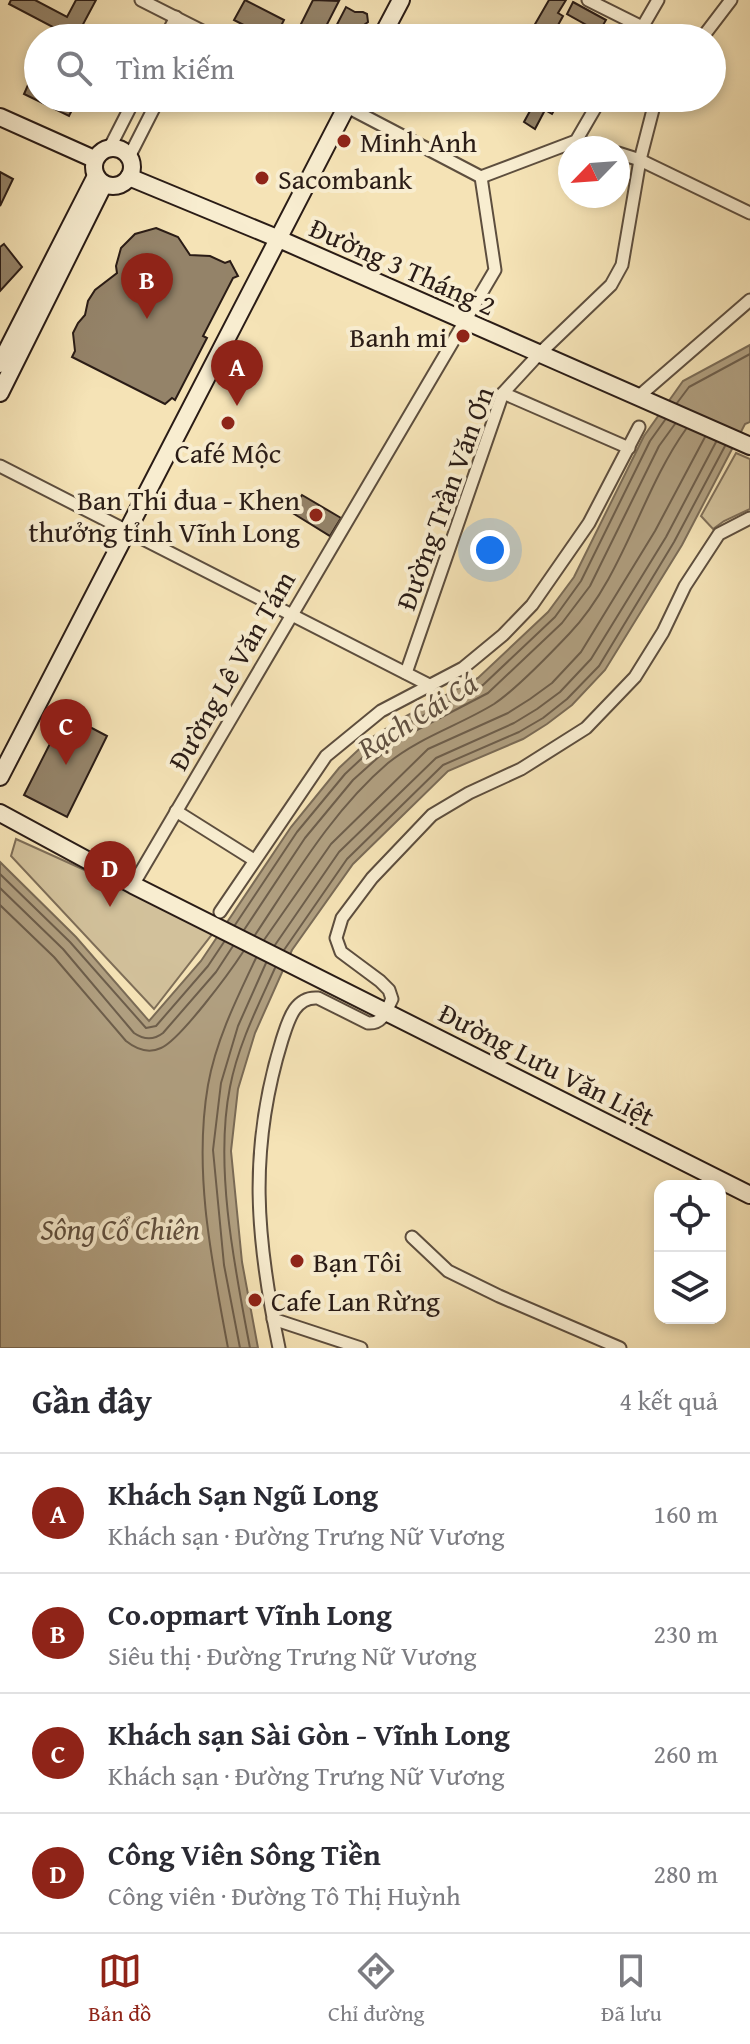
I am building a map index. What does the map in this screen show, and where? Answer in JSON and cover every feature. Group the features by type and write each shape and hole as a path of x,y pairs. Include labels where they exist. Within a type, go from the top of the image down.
{"main road":[{"path":"388,24 401,0"},
{"path":"0,777 343,112"},
{"path":"0,117 98,173 120,185 129,177 132,165 122,150 110,147 98,153 98,173 0,393"},
{"path":"0,364 98,173"},
{"name":"Đường 3 Tháng 2","path":"129,177 279,239 750,446"},
{"name":"Đường Lưu Văn Liệt","path":"0,813 319,980 750,1195"}],"street":[{"path":"141,0 176,17 183,24"},
{"path":"588,0 625,24"},
{"path":"644,24 658,0"},
{"path":"713,24 731,0"},
{"path":"172,24 176,17"},
{"path":"110,147 128,112"},
{"path":"129,157 152,112"},
{"path":"366,112 481,177 558,148"},
{"path":"579,136 593,112"},
{"name":"Đường Trần Văn Ơn","path":"406,673 503,393 611,285 622,265 640,160 652,112"},
{"path":"630,157 750,213"},
{"name":"Đường Lê Văn Tám","path":"133,885 495,270 481,177"},
{"path":"638,397 750,300"},
{"path":"503,393 629,448"},
{"path":"220,912 326,756 381,711 431,686 481,655 532,605 589,523 639,427"},
{"path":"0,466 129,529 431,686"},
{"path":"279,1348 259,1222 257,1170 273,1069 289,1017 299,1004 318,998 368,1023 380,1021 392,999 389,990 348,958 337,945 338,931 350,908 389,859 432,815 469,793 521,769 586,728 635,677 663,632 685,586 719,534 750,518"},
{"path":"176,811 254,860"},
{"path":"412,1237 448,1271 620,1348"},
{"path":"273,1319 361,1348"}],"shaded area":[{"path":"736,453 750,459 750,509 713,529 701,516"},
{"path":"16,839 213,933 154,1009 11,856"}],"water":[{"path":"750,345 750,422 745,424 682,545 605,670 572,705 547,724 523,739 448,771 353,864 292,950 255,1033 238,1089 231,1151 242,1262 258,1348 0,1348 0,862 76,937 149,1021 201,961 291,827 339,768 371,738 478,678 548,612 574,577 644,436 683,381"}],"building":[{"path":"11,0 35,0 67,17 76,0 96,0 83,24 47,24 9,4"},
{"path":"245,0 284,20 282,24 242,24 234,20"},
{"path":"313,0 339,1 327,24 301,24"},
{"path":"549,0 566,0 558,13 563,16 559,24 535,24"},
{"path":"573,2 606,20 604,24 585,24 567,14"},
{"path":"346,7 367,14 365,24 337,24"},
{"path":"529,112 544,112 535,129 524,122"},
{"path":"0,172 13,179 0,206"},
{"path":"156,228 178,237 190,255 210,256 225,263 230,261 238,276 233,278 203,336 207,338 175,400 172,398 165,404 72,357 75,351 73,333 85,315 88,301 95,290 117,273 121,248 135,234"},
{"path":"4,244 22,267 0,291 0,247"},
{"name":"Ban Thi đua - Khen thưởng tỉnh Vĩnh Long","path":"302,495 341,518 330,536 291,512"},
{"path":"65,714 107,736 67,817 24,795"}],"place":[{"name":"Minh Anh","path":"344,141"},
{"name":"Sacombank","path":"262,178"},
{"name":"Co.opmart Vĩnh Long","path":"147,319"},
{"name":"Banh mi","path":"463,336"},
{"name":"Khách Sạn Ngũ Long","path":"237,406"},
{"name":"Café Mộc","path":"228,423"},
{"name":"Ban Thi đua - Khen thưởng tỉnh Vĩnh Long","path":"316,515"},
{"name":"Khách sạn Sài Gòn - Vĩnh Long","path":"66,765"},
{"name":"Công Viên Sông Tiền","path":"110,907"},
{"name":"Bạn Tôi","path":"297,1261"},
{"name":"Cafe Lan Rừng","path":"255,1300"}],"water label":[{"name":"Rạch Cái Cá","path":"417,715"},
{"name":"Sông Cổ Chiên","path":"120,1229"}]}
